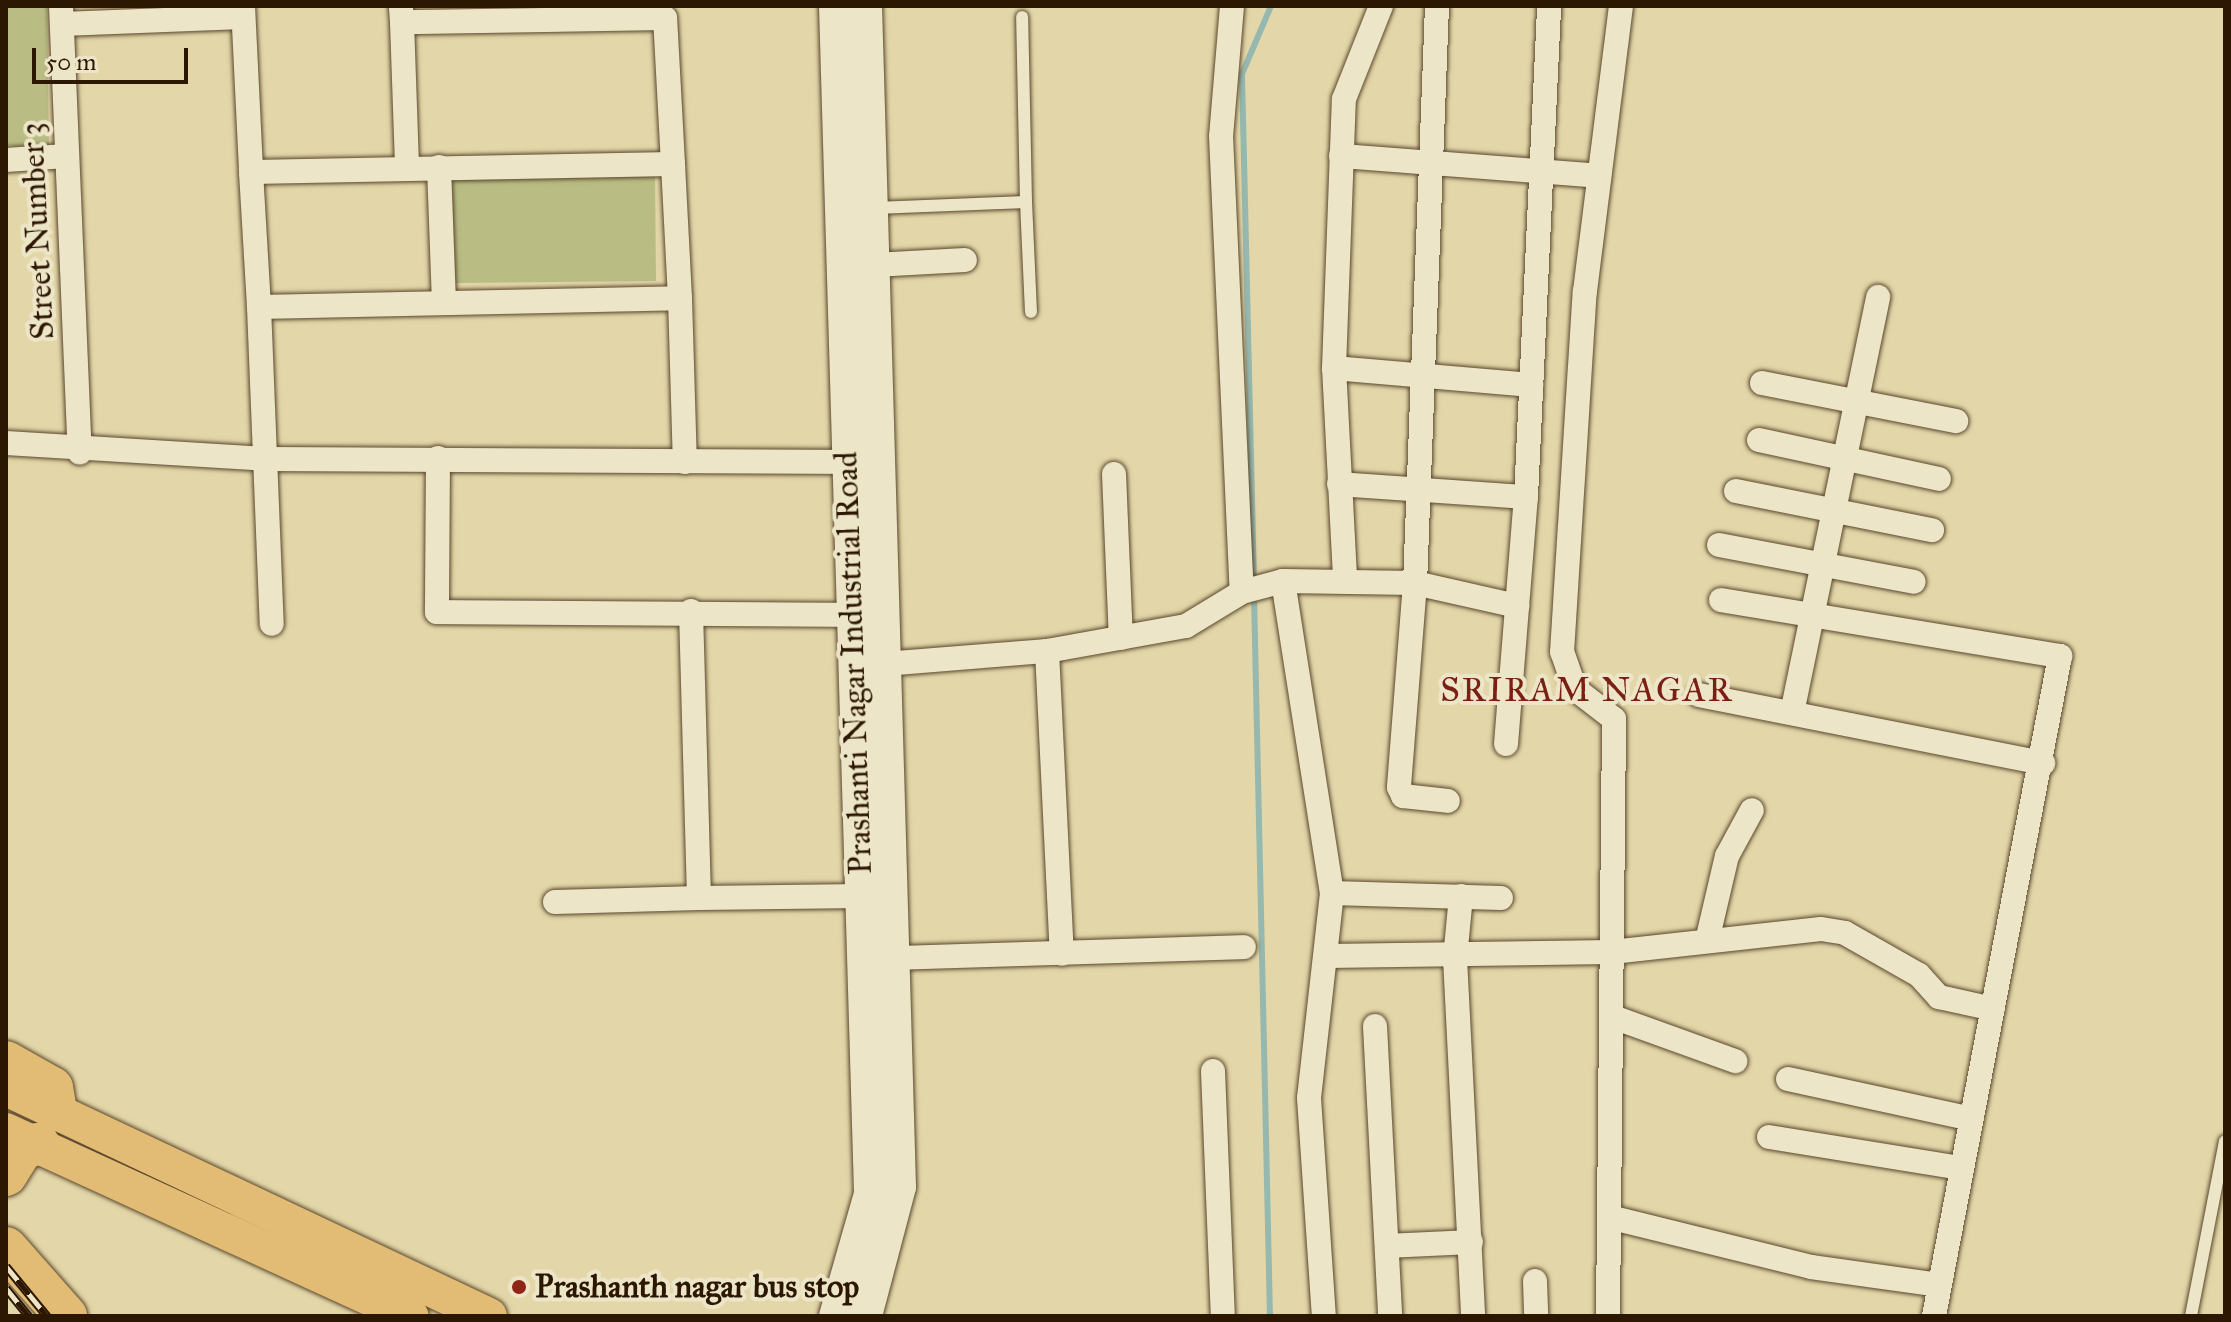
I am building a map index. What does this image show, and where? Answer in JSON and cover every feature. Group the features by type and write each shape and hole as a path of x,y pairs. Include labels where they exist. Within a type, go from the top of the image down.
{"highway":[{"path":"6,1062 52,1088 23,1148 6,1175"},
{"path":"6,1248 66,1316"}],"main road":[{"path":"6,1088 33,1128 411,1316"},
{"path":"33,1128 489,1316"}],"street":[{"name":"Prashanti Nagar Industrial Road","path":"835,6 862,462 884,664 895,958 900,1187 866,1316"},
{"name":"Prashanti Nagar Industrial Road","path":"835,1316 870,1194 855,615 874,265 866,6"},
{"path":"1232,6 1221,136 1245,592"},
{"path":"1345,577 1334,368 1344,99 1381,6"},
{"path":"1437,6 1415,490 1415,583 1399,793 1448,801"},
{"path":"1506,744 1526,497 1549,6"},
{"path":"1608,1316 1616,1018 1612,952 1614,719 1575,689 1562,652 1575,396 1621,6"},
{"path":"61,15 243,11 272,624"},
{"path":"407,168 402,14 528,12 665,18 685,462"},
{"name":"Street Number 3","path":"61,15 80,453"},
{"path":"6,160 66,156"},
{"path":"1341,156 1429,166 1599,176"},
{"path":"251,172 673,164"},
{"path":"439,167 444,303"},
{"path":"874,265 965,260"},
{"path":"1792,713 1878,297"},
{"path":"259,307 680,298"},
{"path":"1334,368 1531,385"},
{"path":"1762,383 1956,421"},
{"path":"1759,440 1939,479"},
{"path":"6,443 80,453 266,459 862,462"},
{"path":"438,458 437,612 691,611 855,615"},
{"path":"1114,474 1121,638"},
{"path":"1339,484 1526,497"},
{"path":"1736,491 1932,530"},
{"path":"1719,545 1914,582"},
{"path":"884,664 1047,651 1186,626 1245,592 1283,581 1345,577 1415,583 1517,606"},
{"path":"1283,581 1332,893 1328,956 1309,1098 1324,1316"},
{"path":"1721,600 2060,656 2043,763 1934,1316"},
{"path":"691,611 699,898"},
{"path":"1047,651 1062,954"},
{"path":"1699,695 2043,763"},
{"path":"1707,941 1727,856 1752,810"},
{"path":"1332,893 1501,898"},
{"path":"555,902 863,896"},
{"path":"1461,896 1455,958 1473,1316"},
{"path":"1328,956 1455,958 1612,952 1707,941 1845,933 1919,975 1939,997 1993,1009"},
{"path":"895,958 1244,947"},
{"path":"1616,1018 1735,1061"},
{"path":"1375,1026 1390,1316"},
{"path":"1213,1071 1223,1316"},
{"path":"1788,1079 1971,1119"},
{"path":"1769,1137 1961,1168"},
{"path":"1609,1217 1811,1267 1939,1285"},
{"path":"1387,1246 1471,1242"},
{"path":"1535,1281 1536,1316"}],"lane":[{"path":"1022,17 1031,312"},
{"path":"873,208 1026,202"},
{"path":"2191,1316 2225,1141"}],"green space":[{"path":"6,6 47,6 49,148 6,145"},
{"path":"655,174 656,281 453,283 452,176"}],"waterway":[{"path":"1254,584 1242,74 1271,6"},
{"path":"1254,596 1270,1316"}],"railway":[{"path":"6,1266 47,1316"},
{"path":"6,1288 29,1316"}],"place":[{"name":"Prashanth nagar bus stop","path":"519,1287"}],"district":[{"name":"SRIRAM NAGAR","path":"1587,690"}]}
